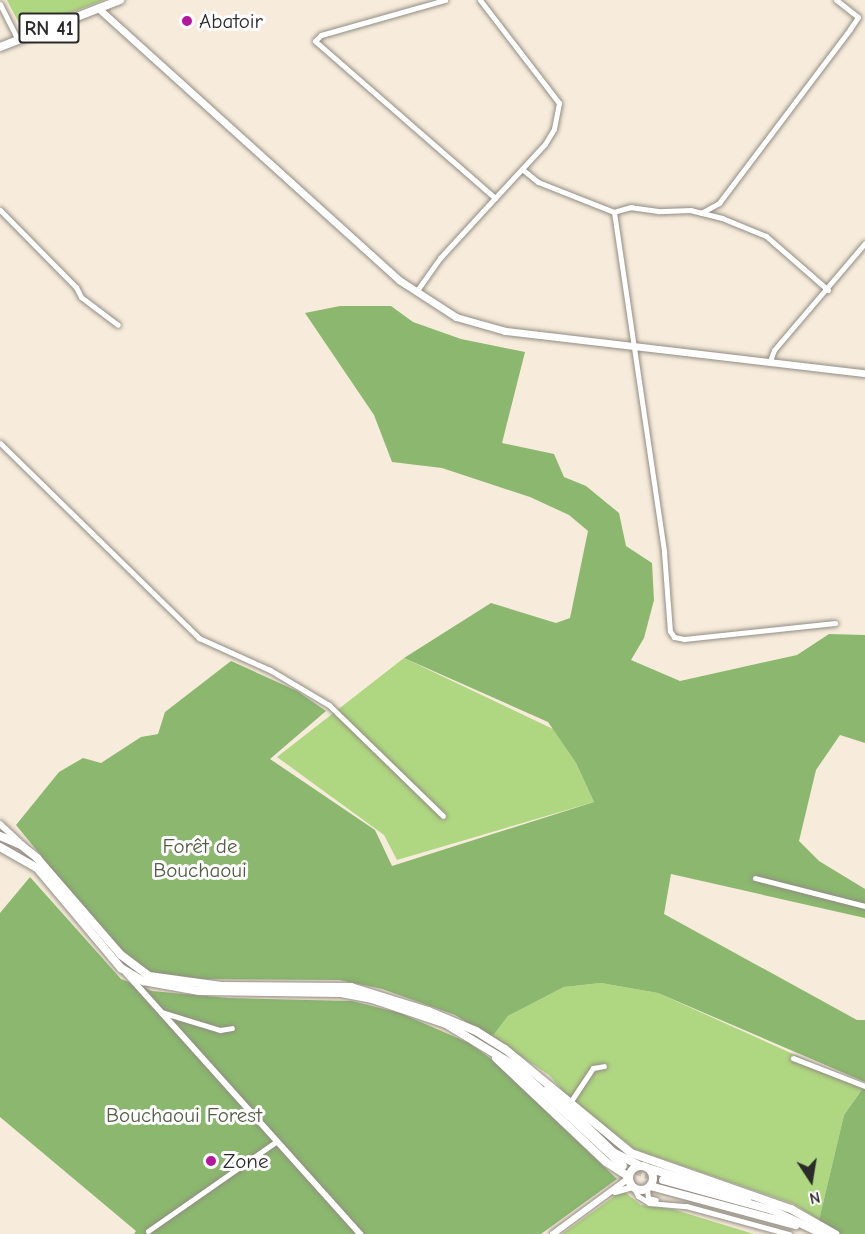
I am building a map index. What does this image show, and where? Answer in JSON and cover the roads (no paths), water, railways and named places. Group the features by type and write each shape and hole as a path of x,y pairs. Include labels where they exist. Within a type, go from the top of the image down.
{"highway":[{"path":"0,836 21,845 48,868 121,955 149,976 221,986 365,990 476,1031 529,1069 619,1146 640,1158 803,1216 835,1234"},
{"path":"0,848 37,868 121,968 143,981 166,988 356,996 418,1014 478,1040 515,1066 623,1166"},
{"path":"663,1180 772,1210 824,1234"}],"main road":[{"name":"RN 41","path":"0,47 120,0"},
{"path":"98,8 416,292 456,317 505,331 865,373"},
{"path":"478,1040 606,1162 629,1177 634,1187 648,1188 778,1219 815,1234"},
{"path":"529,1069 613,1152 644,1167 803,1216"},
{"path":"629,1177 644,1167"},
{"path":"644,1167 654,1176 648,1188"}],"street":[{"path":"445,0 321,35 315,41 495,198"},
{"path":"416,292 440,258 522,169 554,129 559,104 480,0"},
{"path":"701,213 718,203 858,17 836,0"},
{"path":"0,4 18,40"},
{"path":"0,21 8,18"},
{"path":"522,169 538,183 614,212 631,207 701,213 766,236 828,290"},
{"path":"0,210 76,287 81,297 118,325"},
{"path":"614,212 631,345 664,552 670,631 674,637 753,634 835,623"},
{"path":"770,361 774,350 828,290 865,243"},
{"path":"0,443 199,638 270,670 329,705 442,816"},
{"path":"0,824 21,845"},
{"path":"755,878 865,906"},
{"path":"121,968 360,1234"},
{"path":"161,1012 220,1030 232,1028"},
{"path":"793,1058 865,1086"},
{"path":"569,1104 593,1068 604,1066"},
{"path":"148,1231 277,1141"},
{"path":"554,1234 629,1177"},
{"path":"604,1198 634,1187 645,1202 686,1206"},
{"path":"648,1188 649,1199 670,1200 789,1234"}],"tunnel":[{"path":"623,1166 663,1180"}],"place":[{"name":"Abatoir","path":"187,21"},
{"name":"Zone","path":"211,1161"}],"park label":[{"name":"Forêt de Bouchaoui","path":"200,858"},
{"name":"Bouchaoui Forest","path":"184,1115"}]}
